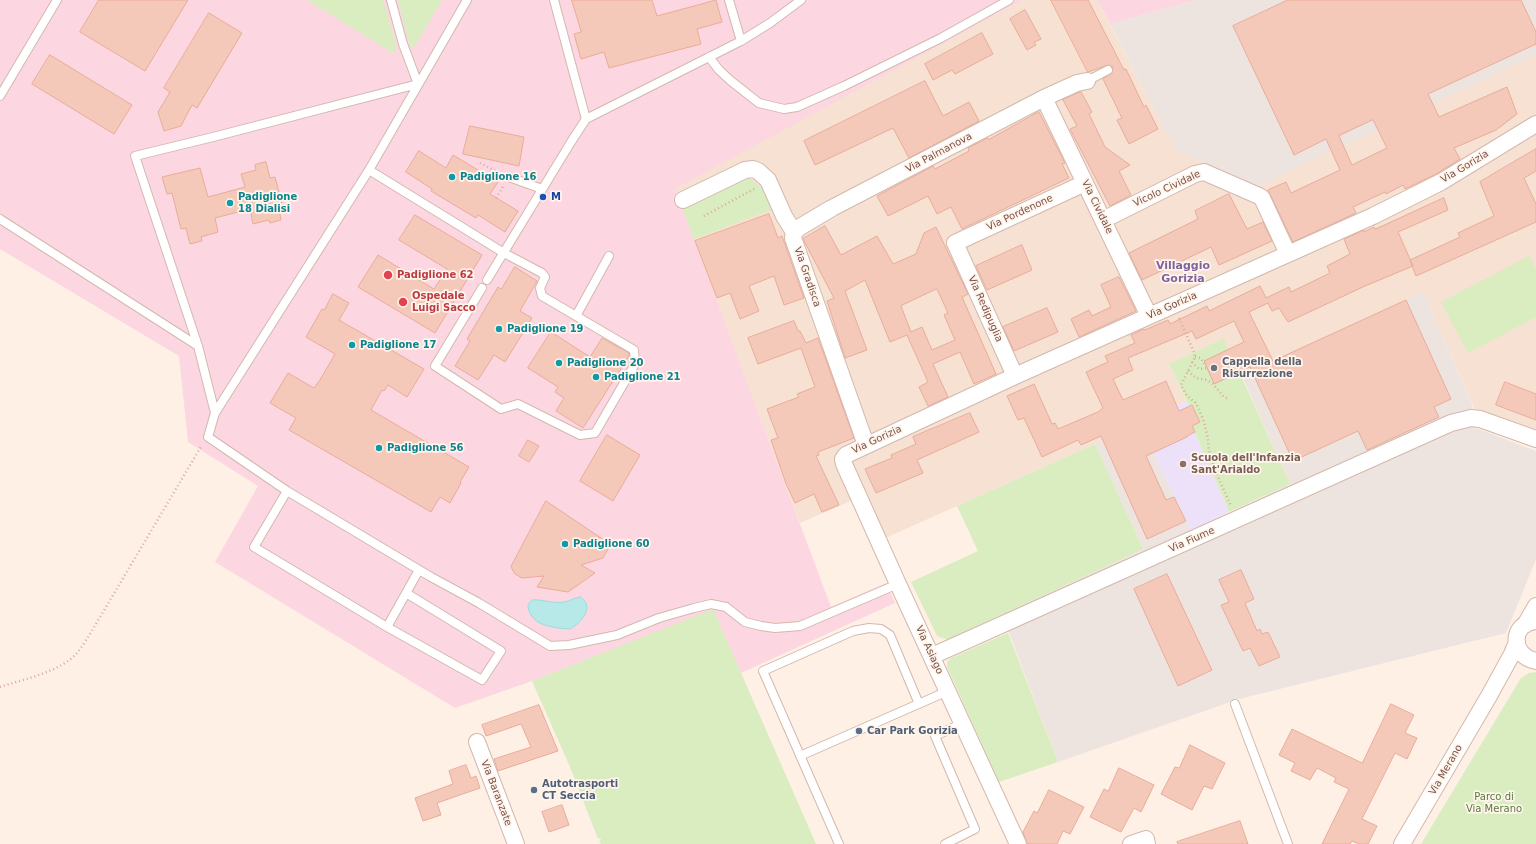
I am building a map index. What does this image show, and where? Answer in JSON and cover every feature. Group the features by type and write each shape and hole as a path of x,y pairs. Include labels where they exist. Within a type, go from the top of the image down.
{"street":[{"name":"Via Palmanova","path":"794,232 832,208 1044,98 1071,85 1087,81"},
{"name":"Via Cividale","path":"1044,98 1149,316"},
{"name":"Via Gorizia","path":"846,455 1014,376 1374,216 1441,182 1536,124"},
{"path":"683,200 745,170 752,169 758,171 768,180"},
{"name":"Vicolo Cividale","path":"1103,220 1195,174 1204,172 1262,198 1288,254"},
{"name":"Via Gradisca","path":"768,180 784,216 794,232 793,238 866,445"},
{"name":"Via Pordenone","path":"955,243 1085,183"},
{"name":"Via Redipuglia","path":"955,243 1014,376"},
{"name":"Via Fiume","path":"932,656 1451,423 1471,418 1480,419 1536,439"},
{"name":"Via Asiago","path":"846,455 843,459 844,464 1018,844"},
{"path":"1489,696 1512,654 1517,642 1518,632 1530,623 1536,606"},
{"path":"1517,642 1520,652 1524,657 1533,660"},
{"path":"1489,696 1515,662 1533,660"},
{"name":"Via Merano","path":"1402,844 1489,696"},
{"name":"Via Baranzate","path":"477,742 516,844"}],"lane":[{"path":"0,96 57,0"},
{"path":"391,0 403,44 418,84"},
{"path":"467,0 369,170 215,413 208,437 288,491 419,570 479,603 550,646 569,645 617,635 659,618 711,604 726,607 745,622 761,626 775,628 800,626 898,584"},
{"path":"554,0 586,119"},
{"path":"729,0 740,41"},
{"path":"487,280 586,119 740,41 770,23 801,0"},
{"path":"709,57 719,70 759,103 784,109 797,107 844,86 934,41 1009,0"},
{"path":"1087,81 1108,70"},
{"path":"215,413 198,346 134,156 418,84"},
{"path":"369,170 504,253 542,273 545,277 540,288 542,296 634,350 635,364 595,433 580,435 518,404 501,409 435,366 482,288"},
{"path":"509,177 542,189"},
{"path":"0,219 198,346"},
{"path":"576,316 609,256"},
{"path":"288,491 254,547 387,627 482,680 501,651 406,593"},
{"path":"387,627 419,570"},
{"path":"839,844 763,671 853,631 869,628 881,629 890,635 919,704"},
{"path":"800,756 948,691"},
{"path":"1235,704 1288,844"},
{"path":"945,844 975,829 934,736 962,723"}],"path":[{"path":"480,163 509,177"},
{"path":"704,216 768,180"},
{"path":"496,198 499,193"},
{"path":"1173,305 1195,357 1181,385 1187,396 1196,403 1203,418 1209,450 1215,470 1237,520"},
{"path":"1195,357 1201,358 1204,364"},
{"path":"1192,362 1199,369 1207,368"},
{"path":"1188,371 1196,378 1212,383 1218,391 1229,399"},
{"path":"0,687 63,664 77,653 90,634 208,437"}],"shaded area":[{"name":"Ospedale Luigi Sacco","path":"0,0 1023,0 675,189 831,607 886,583 895,603 741,673 713,610 532,681 455,708 215,562 258,486 188,442 179,356 0,249"},
{"path":"1023,0 1097,0 1176,151 1258,186 1536,55 1536,441 1479,419 1423,292 1242,376 1224,338 1169,364 1186,401 1095,444 881,540 862,496 800,523 674,188"},
{"path":"1097,0 1195,0 1110,24"},
{"path":"1195,0 1536,0 1536,55 1258,186 1176,151 1110,24"},
{"path":"1423,292 1472,404 1476,428 1536,451 1536,559 1506,633 1239,699 1058,762 1002,614 1143,549 1095,444 1139,423 1191,531 1290,484 1242,376"},
{"name":"Scuola dell'Infanzia Sant'Arialdo","path":"1186,401 1189,406 1192,405 1200,422 1192,426 1229,512 1191,531 1139,423"}],"green space":[{"path":"307,0 383,0 394,35 396,52 393,53"},
{"path":"398,0 442,0 415,46 410,47"},
{"path":"744,174 766,192 773,209 694,239 681,205"},
{"path":"1529,256 1536,269 1536,317 1468,353 1441,302"},
{"path":"1224,338 1290,484 1229,512 1192,426 1200,422 1192,405 1189,406 1169,364"},
{"path":"1095,444 1143,549 949,639 937,636 911,582 978,551 957,506"},
{"path":"713,609 816,844 601,844 599,841 601,840 600,838 598,839 570,767 532,681"},
{"path":"1008,633 1058,762 999,782 947,667 947,662 951,658"},
{"name":"Parco di Via Merano","path":"1536,672 1536,844 1421,844 1521,678 1529,673"}],"water":[{"path":"580,597 585,601 587,609 582,619 570,629 557,628 543,624 532,617 529,611 528,604 532,600 566,602"}],"building":[{"path":"99,0 188,0 145,71 80,32"},
{"path":"572,0 652,0 657,16 716,0 722,22 697,29 701,44 609,68 604,52 581,59 574,34 581,32"},
{"path":"1051,0 1088,0 1124,70 1126,69 1144,107 1146,105 1158,129 1129,144 1117,120 1122,118 1103,79 1112,73 1113,67 1108,65 1088,72"},
{"path":"1288,0 1521,0 1536,32 1536,44 1428,94 1439,117 1507,87 1517,114 1496,130 1454,148 1460,159 1436,174 1405,189 1403,185 1386,194 1385,192 1353,207 1356,213 1293,242 1268,190 1286,182 1291,193 1340,170 1326,139 1294,155 1233,26","holes":["1373,120 1387,148 1352,165 1339,136"]},
{"path":"1025,10 1041,39 1034,42 1036,45 1027,50 1010,19"},
{"path":"209,13 242,33 197,108 192,105 181,126 164,131 158,112 170,92 164,88"},
{"path":"982,33 993,54 955,74 952,70 933,80 925,64"},
{"path":"50,55 132,105 114,134 32,84"},
{"path":"925,81 943,116 969,102 979,121 909,158 893,128 815,165 804,141"},
{"path":"1081,92 1092,112 1089,114 1105,147 1130,165 1119,171 1131,195 1110,206 1070,129 1077,126 1063,100"},
{"path":"1039,112 1065,163 1062,164 1069,178 962,229 951,207 937,214 928,196 888,216 877,196 933,166 935,169 969,151 968,148 988,138 989,139"},
{"path":"470,126 524,137 519,166 463,154"},
{"path":"1536,149 1536,171 1524,178 1536,204 1536,222 1416,276 1410,260 1460,237 1458,233 1494,216 1480,182"},
{"name":"Padiglione 16","path":"419,151 446,168 453,155 498,182 490,194 518,211 505,232 478,215 476,218 431,191 432,189 406,172"},
{"name":"Padiglione 18 Dialisi","path":"266,162 270,178 275,177 282,203 278,204 281,220 270,223 269,220 253,224 250,209 215,218 218,232 201,237 202,241 190,244 186,228 181,229 172,193 167,194 162,177 200,168 208,197 245,187 241,174 256,170 255,165"},
{"path":"1229,194 1247,229 1263,222 1272,241 1219,265 1211,247 1142,280 1129,253 1198,219 1195,211"},
{"path":"1444,198 1448,210 1398,232 1413,266 1365,286 1288,322 1279,308 1272,311 1268,303 1249,312 1273,361 1406,300 1451,399 1434,407 1439,417 1367,450 1358,431 1293,461 1250,367 1214,384 1204,361 1244,342 1234,321 1196,339 1192,331 1128,358 1133,370 1113,379 1123,400 1166,381 1179,411 1192,405 1200,422 1192,426 1195,432 1146,456 1166,500 1174,497 1186,521 1147,539 1101,436 1081,445 1078,440 1042,457 1024,418 1018,420 1007,396 1034,384 1052,424 1055,423 1058,429 1098,412 1103,408 1086,372 1108,362 1105,356 1135,343 1131,335 1168,320 1170,324 1207,306 1209,311 1260,286 1266,298 1289,287 1291,292 1330,273 1327,266 1350,254 1344,239 1364,230 1364,232 1374,227 1375,229"},
{"path":"769,214 778,238 782,236 804,298 784,305 774,276 749,286 759,311 740,319 730,293 717,298 695,241"},
{"name":"Padiglione 62","path":"415,215 482,255 435,333 358,287 378,255 434,289 447,269 399,240"},
{"path":"825,226 841,255 877,236 893,264 916,254 924,233 936,227 968,294 962,297 996,374 974,384 960,352 933,364 948,397 928,406 919,387 928,382 907,335 890,342 865,280 845,291 867,350 845,358 827,301 834,298 803,239","holes":["937,289 948,313 944,315 955,340 932,350 922,327 911,332 901,306"]},
{"path":"1022,245 1032,270 987,290 976,266"},
{"name":"Padiglione 19","path":"515,267 537,281 520,311 532,318 505,362 494,355 478,380 455,366 470,341 467,339 498,287 501,289"},
{"path":"1119,277 1136,311 1079,337 1071,319 1089,310 1092,316 1111,307 1101,285"},
{"name":"Padiglione 56","path":"333,294 349,303 339,320 424,369 407,397 388,385 384,391 382,390 371,410 469,467 450,503 440,497 431,512 289,430 296,418 270,403 288,373 314,388 320,380 335,354 306,337 322,309 324,310"},
{"path":"1047,308 1058,332 1014,351 1003,327"},
{"path":"794,321 798,331 800,331 806,343 818,338 854,438 818,452 819,455 816,456 839,505 822,512 814,494 795,503 786,484 771,440 778,438 767,409 799,397 797,394 815,387 801,348 758,364 748,338"},
{"path":"551,332 590,357 602,338 629,353 629,356 583,428 556,411 564,398 555,392 558,387 528,368"},
{"path":"1505,382 1536,394 1536,420 1496,405"},
{"path":"970,413 979,432 917,460 923,473 876,493 865,469 892,458 891,455 916,444 913,437"},
{"path":"607,435 640,455 613,501 580,481"},
{"path":"528,440 539,446 529,462 519,456"},
{"name":"Padiglione 60","path":"546,501 607,542 608,549 603,558 581,565 595,573 568,592 537,587 544,576 522,578 515,574 511,567"},
{"path":"1241,570 1254,599 1245,603 1257,631 1260,629 1262,634 1268,632 1280,657 1259,666 1250,648 1243,651 1221,605 1229,602 1219,580"},
{"path":"1167,574 1212,670 1178,686 1134,589"},
{"path":"1391,704 1414,715 1405,733 1417,738 1407,759 1395,753 1362,819 1377,826 1368,844 1359,844 1352,841 1350,844 1322,844 1349,789 1334,782 1336,778 1317,768 1310,780 1291,771 1295,763 1279,755 1292,729 1362,763"},
{"path":"539,705 558,751 498,771 494,759 531,747 521,724 486,736 482,725"},
{"path":"1190,745 1225,763 1212,789 1204,786 1192,810 1161,794 1175,767 1179,768"},
{"path":"466,765 471,778 476,776 480,788 437,803 441,815 423,821 415,798 453,784 449,771"},
{"path":"1119,768 1154,785 1141,812 1134,808 1121,832 1090,817 1104,789 1108,791"},
{"path":"1049,790 1084,807 1070,834 1063,831 1057,844 1027,843 1023,832 1034,811 1037,813"},
{"path":"562,805 569,825 549,832 542,812"},
{"path":"1240,821 1248,844 1178,844 1177,842"}],"place":[{"name":"Padiglione 16","path":"452,177"},
{"name":"M","path":"543,197"},
{"name":"Padiglione 18 Dialisi","path":"230,203"},
{"name":"Padiglione 62","path":"388,275"},
{"name":"Ospedale Luigi Sacco","path":"403,302"},
{"name":"Padiglione 19","path":"499,329"},
{"name":"Padiglione 17","path":"352,345"},
{"name":"Padiglione 20","path":"559,363"},
{"name":"Cappella della Risurrezione","path":"1214,368"},
{"name":"Padiglione 21","path":"596,377"},
{"name":"Padiglione 56","path":"379,448"},
{"name":"Scuola dell'Infanzia Sant'Arialdo","path":"1183,464"},
{"name":"Padiglione 60","path":"565,544"},
{"name":"Car Park Gorizia","path":"859,731"},
{"name":"Autotrasporti CT Seccia","path":"534,790"}],"district":[{"name":"Villaggio Gorizia","path":"1183,272"}]}
